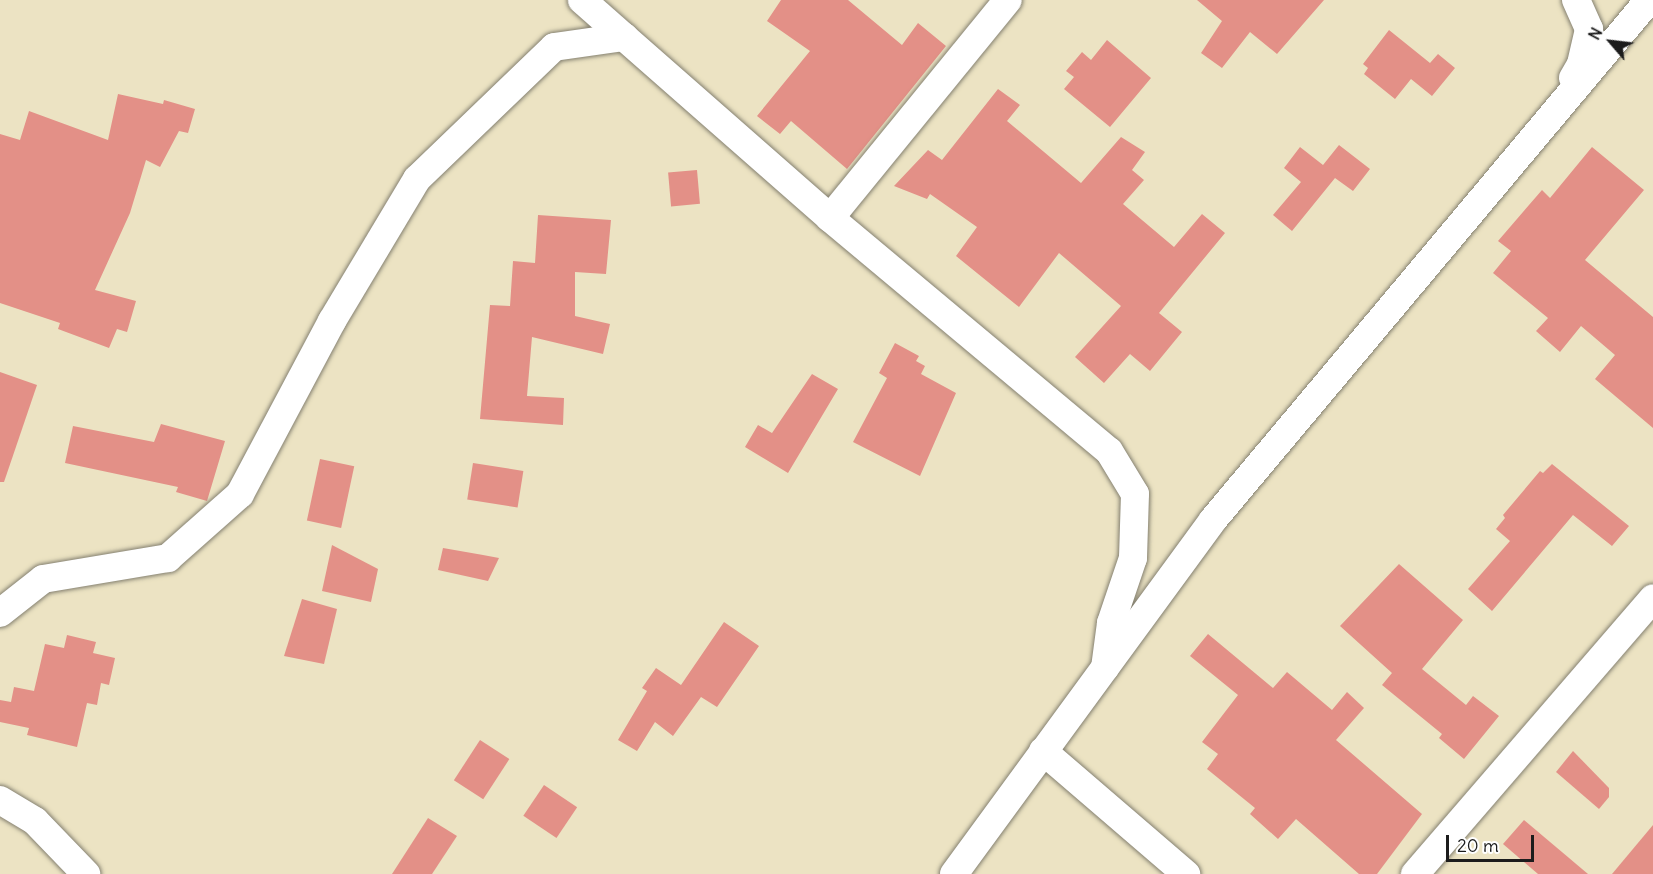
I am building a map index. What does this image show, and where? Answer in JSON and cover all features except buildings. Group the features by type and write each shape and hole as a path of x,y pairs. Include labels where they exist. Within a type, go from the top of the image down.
{"street":[{"path":"582,0 830,218 1109,451 1135,494 1133,558 1111,624 1105,668"},
{"path":"830,218 1008,0"},
{"path":"1555,109 1581,64 1589,29 1576,0"},
{"path":"954,874 1213,520 1555,109 1649,6"},
{"path":"0,613 43,579 168,558 240,494 332,321 417,179 554,47 624,37"},
{"path":"1415,874 1653,598"},
{"path":"1043,751 1186,874"},
{"path":"0,800 35,821 86,874"}]}
